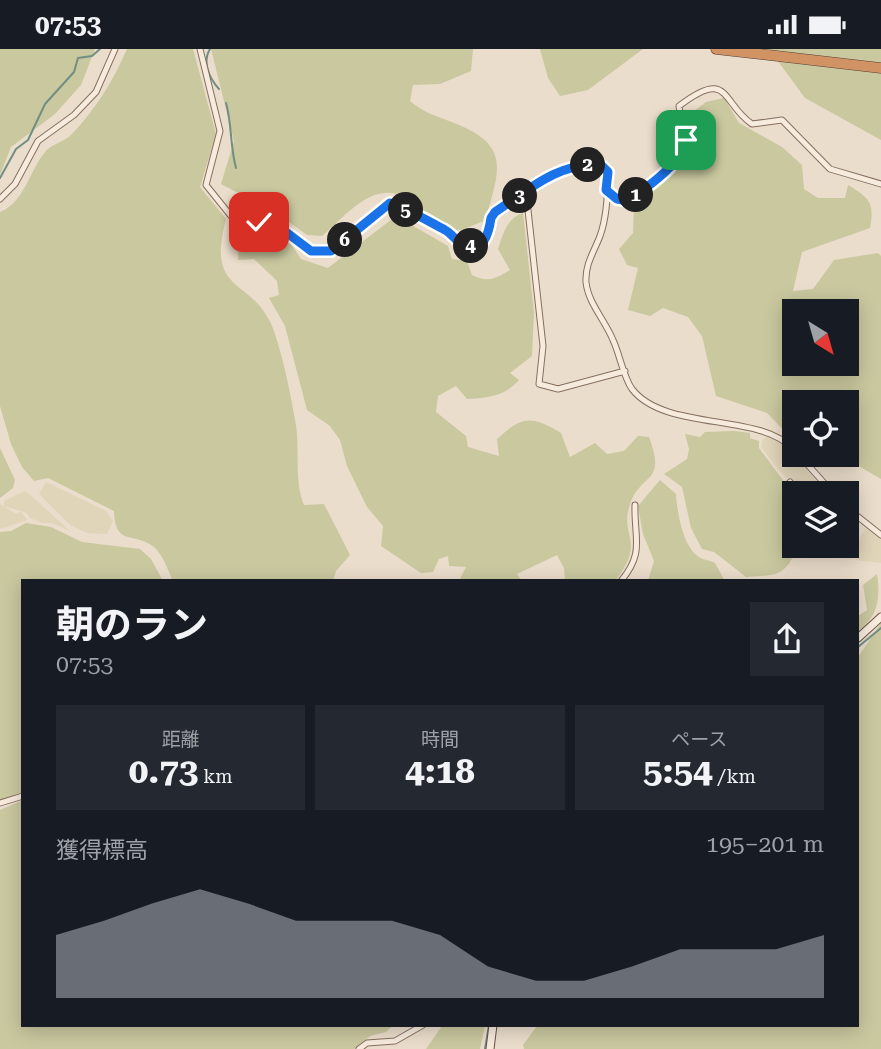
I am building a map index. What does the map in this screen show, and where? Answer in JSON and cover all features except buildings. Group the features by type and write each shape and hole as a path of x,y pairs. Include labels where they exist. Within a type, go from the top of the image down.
{"highway":[{"path":"716,49 881,68"}],"main road":[{"path":"859,637 881,617"},
{"path":"490,1049 493,1027"}],"street":[{"path":"0,199 15,184 37,141 74,115 96,92 115,49"},
{"path":"200,49 220,138 206,185 231,216 282,229 303,247 317,252 331,251 390,203 447,231 469,247 487,239 491,233 491,218 526,192 566,169 601,165 608,172 604,220 589,258 586,282 590,297 612,337 632,389 647,403 718,424 758,429 782,440"},
{"path":"606,190 617,199 628,201 667,167 685,146 679,106 696,93 708,89 729,95 752,124 782,120 820,160 837,173 881,184"},
{"path":"526,192 543,347 539,384 558,389 625,371"},
{"path":"809,467 821,481"},
{"path":"623,579 631,569 638,549 635,505"},
{"path":"859,517 881,535"},
{"path":"0,803 21,797"},
{"path":"359,1049 367,1043 395,1041 420,1027"}],"shaded area":[{"path":"768,437 782,444 782,467 804,467 816,481 790,481 761,447 763,439"},
{"path":"46,482 106,511 113,521 107,534 87,533 70,525 39,494"},
{"path":"25,491 70,531 52,523 42,523 30,518 27,513 4,506 4,501"},
{"path":"0,504 16,514 21,512 27,520 0,529"},
{"path":"866,528 881,540 881,563 856,560 855,558 859,558 859,538"}],"green space":[{"path":"0,49 95,49 81,85 55,114 11,147 0,175"},
{"path":"127,49 193,49 216,134 200,187 226,219 221,244 222,262 227,274 265,313 274,331 294,414 299,486 304,505 324,504 350,555 336,571 334,579 172,579 163,558 154,547 126,537 118,530 114,511 48,478 34,481 22,467 11,444 0,406 0,212 21,194 45,152 71,135 110,83"},
{"path":"211,49 473,49 471,71 440,84 413,85 410,101 426,111 473,131 493,150 497,174 485,221 459,230 448,229 438,225 405,197 384,193 359,204 322,236 307,235 278,214 221,184 234,141"},
{"path":"540,49 643,49 588,90 560,96 548,78"},
{"path":"769,49 881,49 881,140 805,98"},
{"path":"724,98 739,123 782,147 802,165 804,189 818,198 845,198 848,185 869,202 872,212 870,228 802,252 793,291 813,289 834,260 878,253 881,256 881,479 859,466 859,390 782,390 782,429 767,413 716,396 702,336 688,317 663,308 650,316 628,310 638,268 627,265 619,249 633,233 634,205 691,152 694,137 689,115 706,102"},
{"path":"523,213 534,313 532,356 510,373 519,380 508,390 489,397 467,399 456,386 438,396 436,412 466,436 468,447 499,456 497,439 514,426 528,421 542,423 561,433 570,457 595,443 607,454 624,451 638,436 649,437 654,452 654,471 630,504 628,525 631,548 616,579 565,579 564,568 557,555 517,574 521,579 460,579 466,567 449,566 448,556 439,559 433,572 421,573 381,546 383,526 367,507 347,466 340,440 330,426 307,410 285,326 269,298 279,295 277,281 254,259 238,260 239,227 278,235 291,244 301,259 328,268 396,216 448,246 452,259 467,261 472,275 491,279 510,270 498,249 509,223"},
{"path":"705,432 750,433 750,438 759,441 759,448 784,481 782,558 792,558 779,572 746,577 714,552 702,549 691,528 682,487 664,474 687,459 689,449 685,434 700,437"},
{"path":"0,448 15,480 13,488 0,498"},
{"path":"660,480 676,494 679,519 693,552 715,563 724,579 649,579 654,561 643,534 638,506"},
{"path":"26,523 51,527 82,542 140,549 151,559 162,579 21,579 21,793 0,801 0,532 11,531"},
{"path":"877,574 876,607 870,620 859,631 859,615 867,610 863,585"},
{"path":"881,623 881,1049 524,1049 523,1045 536,1027 859,1027 859,656"},
{"path":"21,801 21,1027 391,1027 386,1032 370,1036 354,1049 0,1049 0,810"},
{"path":"441,1027 485,1027 480,1049 426,1049"}],"waterway":[{"path":"0,178 16,149 28,140 45,104 74,72 78,58 92,56 100,49"},
{"path":"210,49 208,70 219,89"},
{"path":"226,103 236,168"},
{"path":"859,646 881,628"},
{"path":"485,1049 489,1027"}],"route":[{"path":"259,222 282,229 311,251 331,251 390,203 447,231 463,245 476,246 491,233 491,218 495,212 555,173 580,165 601,165 608,172 606,190 617,199 628,201 683,151 686,140"}]}
